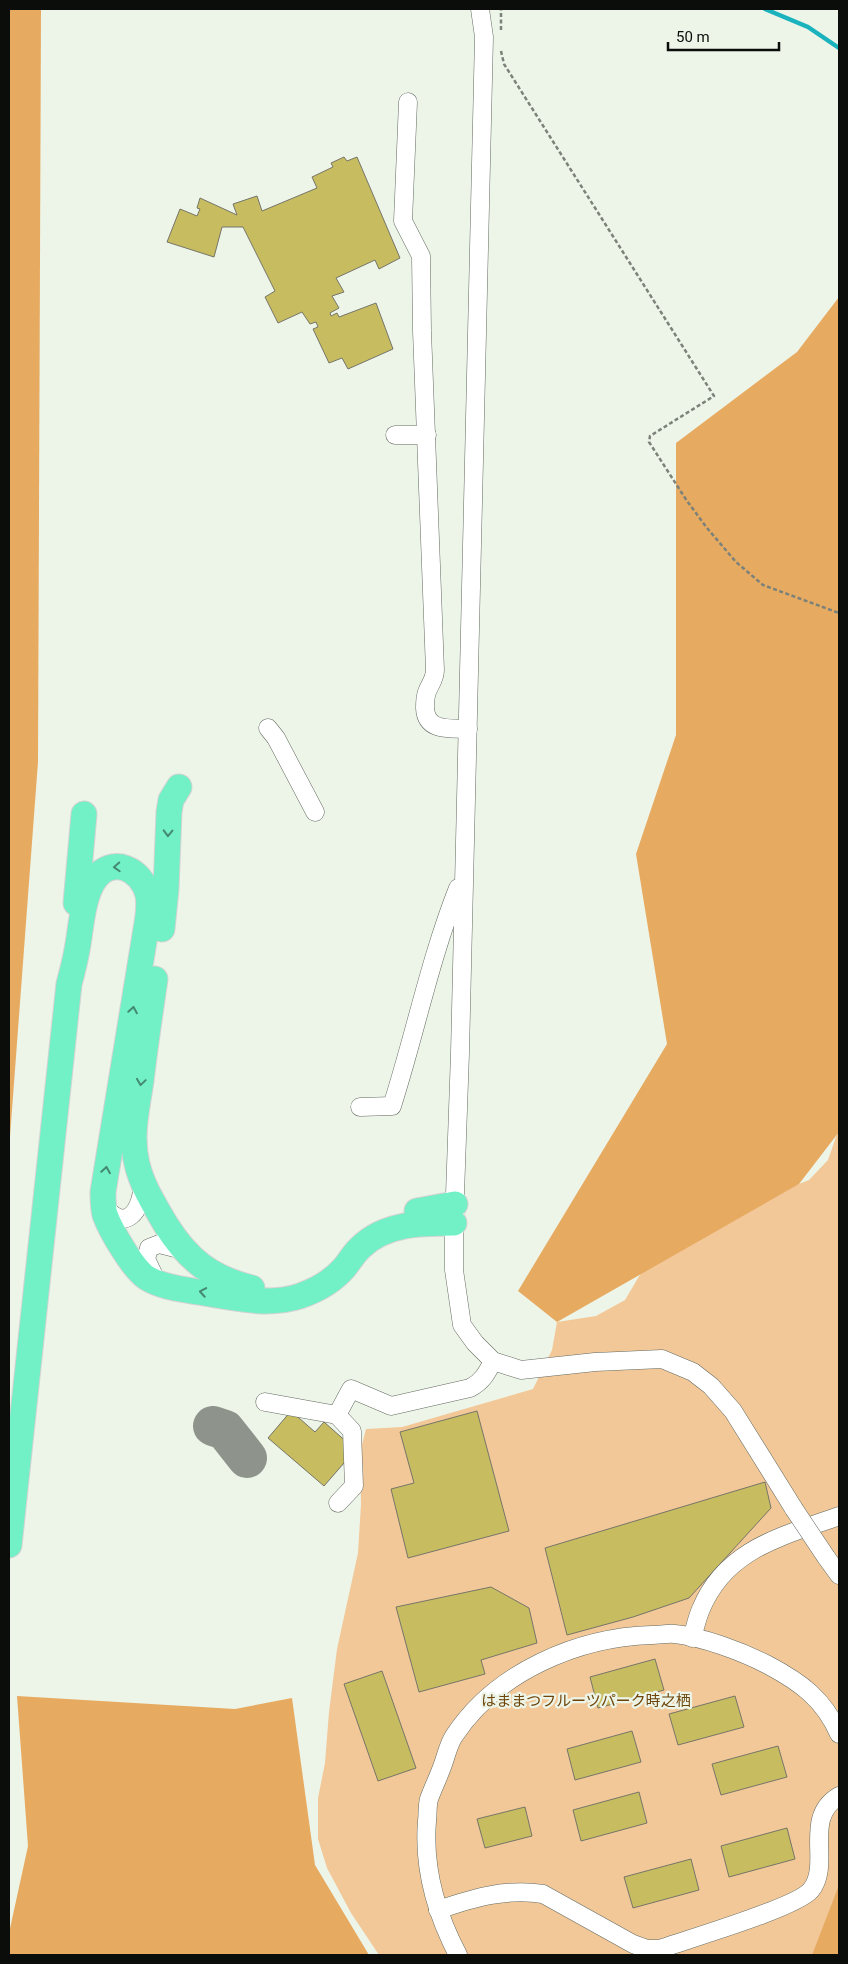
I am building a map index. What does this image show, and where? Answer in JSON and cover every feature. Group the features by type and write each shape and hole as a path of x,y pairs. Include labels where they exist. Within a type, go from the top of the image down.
{"highway":[{"path":"179,787 171,800 169,812 165,898 135,1123 134,1149 143,1183 183,1250 203,1268 227,1281 254,1289 279,1289 292,1286 318,1275 329,1266 354,1238 376,1224 404,1214 454,1213"},
{"path":"9,1545 70,984 84,814"},
{"path":"70,984 87,898 94,880 108,868 116,866 133,870 139,876 148,894 148,916 104,1182 103,1204 104,1214 110,1225 133,1264 144,1276 157,1283 253,1300 285,1300 325,1285 336,1276 361,1247 381,1233 454,1213"}],"street":[{"path":"480,9 484,37 460,1053 454,1213 454,1270 462,1325 475,1343 493,1361 521,1370 595,1362 662,1359 693,1372 711,1386 733,1411 839,1575"},
{"path":"408,102 403,221 421,256 422,330 435,670 435,678 427,692 425,714 429,722 436,727 468,729"},
{"path":"395,435 427,435"},
{"path":"268,728 276,738 315,812"},
{"path":"360,1108 392,1106 445,923 463,876"},
{"path":"103,1204 115,1216 128,1217 138,1209 143,1195 143,1183"},
{"path":"157,1283 148,1266 146,1254 149,1248 154,1245 165,1244 183,1250"},
{"path":"337,1415 351,1389 391,1406 470,1388 479,1384 487,1374 493,1361"},
{"path":"265,1402 337,1415 352,1431 354,1486 338,1503"},
{"path":"692,1638 700,1609 715,1582 742,1555 774,1540 839,1516"},
{"path":"458,1955 448,1937 438,1910 428,1870 426,1834 429,1800 453,1737 473,1712 495,1691 524,1671 572,1649 608,1640 636,1635 675,1634 712,1643 752,1657 800,1683 823,1704 839,1734"},
{"path":"438,1910 496,1893 543,1894 633,1944 647,1949 660,1949 755,1917 799,1899 811,1891 817,1879 821,1820 824,1810 839,1796"}],"path":[{"path":"501,9 501,34"},
{"path":"500,50 504,64 714,396 650,436 649,442 687,501 736,562 763,585 839,613"}],"green space":[{"name":"はままつフルーツパーク時之栖","path":"839,1128 839,1955 379,1955 351,1913 327,1868 318,1839 318,1798 325,1763 337,1649 358,1553 361,1504 360,1452 366,1429 402,1427 533,1389 552,1350 557,1322 596,1316 625,1300 641,1273 771,1195 809,1180 828,1160"}],"shaded area":[{"path":"9,9 41,9 38,762 9,1150"},
{"path":"839,297 839,1132 799,1184 557,1322 518,1291 667,1044 636,854 676,735 676,443 797,352"},
{"path":"17,1696 235,1709 292,1698 315,1865 369,1955 9,1955 9,1933 28,1846"},
{"path":"839,1885 839,1955 812,1955"}],"building":[{"path":"344,157 347,161 357,157 400,258 379,269 375,260 336,278 344,292 332,296 339,308 330,313 331,316 337,313 339,317 376,303 393,349 348,369 342,358 329,363 313,329 318,327 316,322 310,324 302,312 278,323 265,297 275,291 243,227 222,227 214,257 167,242 180,209 197,216 200,209 197,208 200,198 237,215 233,204 257,196 262,211 317,188 312,177 333,167 331,163"},
{"path":"291,1411 315,1432 324,1422 349,1444 351,1455 324,1486 268,1438"},
{"path":"477,1411 509,1531 408,1558 391,1489 414,1483 400,1432"},
{"path":"765,1482 771,1508 689,1598 633,1617 567,1635 545,1548"},
{"path":"491,1587 529,1608 537,1643 481,1660 485,1674 419,1692 396,1607"},
{"path":"655,1659 664,1690 598,1708 590,1677"},
{"path":"382,1671 416,1768 378,1781 344,1684"},
{"path":"735,1696 744,1727 678,1745 669,1714"},
{"path":"632,1731 641,1762 575,1780 567,1749"},
{"path":"778,1746 787,1777 721,1795 712,1764"},
{"path":"639,1792 647,1823 581,1841 573,1810"},
{"path":"525,1807 532,1836 485,1848 477,1819"},
{"path":"787,1828 795,1859 729,1877 721,1846"},
{"path":"691,1859 699,1890 633,1908 624,1877"}],"waterway":[{"path":"765,9 808,27 839,48"}],"taxiway":[{"path":"213,1426 225,1430 247,1458"}]}
